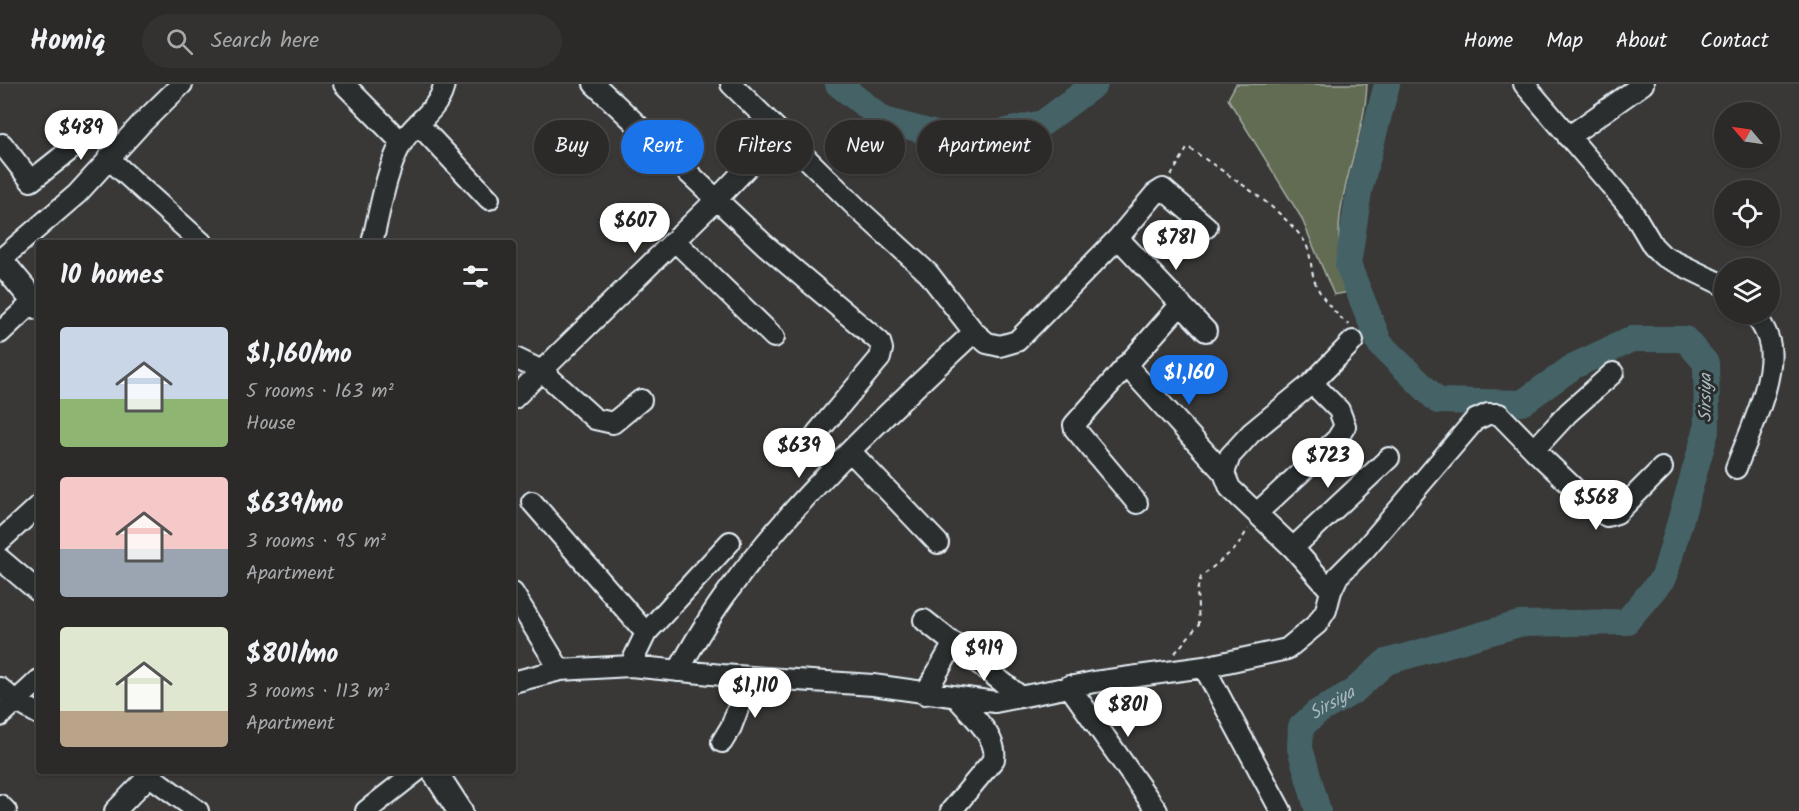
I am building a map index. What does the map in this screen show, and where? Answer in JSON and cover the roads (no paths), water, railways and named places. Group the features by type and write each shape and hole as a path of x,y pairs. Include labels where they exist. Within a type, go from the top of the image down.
{"main road":[{"path":"0,260 36,303"},
{"path":"436,774 460,811"}],"street":[{"path":"0,260 77,194 105,162 182,84"},
{"path":"344,84 402,143"},
{"path":"373,240 390,171 402,143 439,100 444,84"},
{"path":"594,84 718,198 765,245 879,342 882,349 880,358 817,433"},
{"path":"731,84 767,120"},
{"path":"1524,84 1631,209 1653,246 1663,256 1714,281"},
{"path":"1568,137 1642,84"},
{"path":"418,124 489,199"},
{"path":"2,144 31,181 99,127"},
{"path":"80,142 198,240"},
{"path":"813,164 928,273 974,332 987,343 1000,346 1017,341 1118,238 1155,194 1163,189 1207,227"},
{"path":"516,396 741,174"},
{"path":"1118,238 1206,331"},
{"path":"675,241 774,337"},
{"path":"1137,503 1075,429 1074,424 1181,304"},
{"path":"0,333 36,305"},
{"path":"1736,468 1763,393 1769,365 1769,339 1760,324"},
{"path":"678,671 729,589 796,510 897,404 974,332"},
{"path":"1224,472 1230,456 1251,433 1311,383 1353,341"},
{"path":"516,358 542,371 595,419 604,423 613,423 641,400"},
{"path":"1126,365 1224,472 1230,488 1293,548 1331,591"},
{"path":"1534,450 1568,413 1613,373"},
{"path":"1257,513 1337,439 1345,426 1339,410 1311,383"},
{"path":"516,681 560,670 630,666 873,685 995,702 1069,686 1204,667 1287,649 1317,624 1326,610 1338,576 1365,549 1475,420 1488,414 1499,414 1598,511 1607,516 1617,513 1662,468"},
{"path":"851,452 938,543"},
{"path":"1293,548 1389,458"},
{"path":"532,502 646,633"},
{"path":"0,541 36,508"},
{"path":"630,666 646,633 730,542"},
{"path":"3,569 36,590"},
{"path":"516,597 560,670"},
{"path":"924,620 1021,697"},
{"path":"925,694 954,643"},
{"path":"1204,667 1281,811"},
{"path":"722,742 731,727 750,677"},
{"path":"0,716 7,694 36,681"},
{"path":"1069,686 1157,811"},
{"path":"7,694 36,712"},
{"path":"951,811 994,759 995,750 992,741 957,698"},
{"path":"115,811 146,774"},
{"path":"148,774 198,811"},
{"path":"366,811 413,774"},
{"path":"0,805 6,811"}],"waterway":[{"name":"Sirsiya","path":"838,84 884,120 962,141 1043,123 1095,84"},
{"name":"Sirsiya","path":"1318,811 1300,748 1301,727 1316,713 1354,691 1386,662 1519,624 1626,622 1664,577 1707,428 1706,363 1685,339 1632,339 1574,366 1522,403 1438,401 1380,344 1348,265 1359,191 1387,84"}]}
